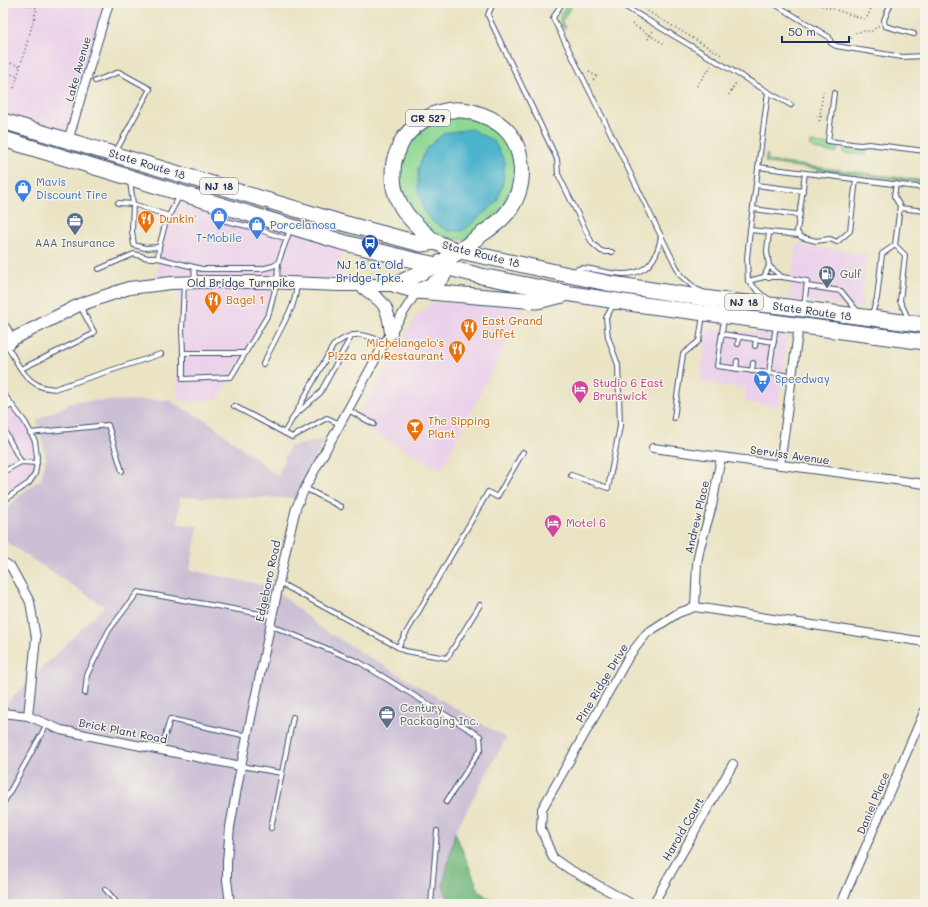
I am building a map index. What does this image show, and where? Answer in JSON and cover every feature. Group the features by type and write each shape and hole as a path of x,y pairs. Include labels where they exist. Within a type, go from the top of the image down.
{"highway":[{"name":"CR 527","path":"396,285 417,274 444,257 501,220 514,202 520,186 522,171 517,148 510,135 497,122 473,112 462,110 447,110 433,115 418,124 404,139 394,161 393,184 401,206 417,227 444,257"},
{"name":"State Route 18","path":"3,121 339,222 421,244 480,276 572,294 636,304 925,342"},
{"name":"State Route 18","path":"3,139 218,204 289,233 342,242 409,259 444,257 564,274 612,284 718,300 780,306 925,325"},
{"path":"417,291 421,281 444,257"},
{"name":"CR 527","path":"396,285 417,291 537,300 572,294"}],"street":[{"name":"Lake Avenue","path":"68,141 109,3"},
{"name":"Old Bridge Turnpike","path":"5,339 79,305 129,288 189,282 277,282 396,285"},
{"path":"360,285 384,306 390,323 388,337"},
{"name":"Edgeboro Road","path":"230,904 227,880 230,827 270,625 296,508 305,488 388,337 417,291"},
{"path":"780,465 799,326"},
{"name":"Serviss Avenue","path":"653,448 925,484"},
{"name":"Andrew Place","path":"695,607 697,563 712,506 721,457"},
{"path":"3,562 11,568 30,602 36,638 28,716"},
{"name":"Pine Ridge Drive","path":"632,904 569,870 552,858 541,829 542,809 629,656 647,633 678,613 695,607 925,642"},
{"name":"Daniel Place","path":"841,904 925,710"},
{"name":"Brick Plant Road","path":"3,713 28,716 61,730 242,766"},
{"name":"Harold Court","path":"653,904 733,764"}],"lane":[{"path":"493,3 488,15 557,159 558,174 592,243 601,251 612,252"},
{"path":"562,3 553,18 681,276 696,289 718,300"},
{"path":"619,3 791,105"},
{"path":"773,3 829,37 831,43 836,46 902,57 925,56"},
{"path":"891,3 884,20 885,26 914,34"},
{"path":"95,82 119,72 150,89 114,155"},
{"path":"768,92 747,258 748,281 761,294 780,306"},
{"path":"834,93 828,141 860,145 869,144 925,151"},
{"path":"758,167 925,188"},
{"path":"799,235 797,232 805,173"},
{"path":"129,177 133,204 132,231 134,245 145,248 158,247"},
{"path":"750,230 799,235 806,239 816,241 830,239 837,242 850,231 856,179"},
{"path":"807,286 841,291 866,318 877,298 882,254 895,245 900,208 894,196 896,184"},
{"path":"756,185 803,190"},
{"path":"158,258 158,247 166,221 181,192"},
{"path":"118,203 133,204 169,216"},
{"path":"900,208 925,211"},
{"path":"753,209 800,215"},
{"path":"764,277 769,266 767,251 769,232"},
{"path":"194,267 189,282 182,330 183,379 232,376 269,313 277,282 278,263 289,233"},
{"path":"564,274 581,268 620,274 630,274 641,271 655,258 661,236"},
{"path":"895,245 905,255 900,301 910,323"},
{"path":"99,269 134,254 148,258 158,258 202,269 261,269 278,263"},
{"path":"769,266 782,277"},
{"path":"748,281 764,277 782,277 807,281 804,309"},
{"path":"263,364 292,307 297,283"},
{"path":"571,475 608,488 620,426 618,365 608,337 606,318 612,307 636,304"},
{"path":"21,369 93,334 94,332 79,305"},
{"path":"674,418 683,354 699,340 703,313"},
{"path":"725,316 717,366 792,376"},
{"path":"769,373 777,323"},
{"path":"294,416 320,393 353,334"},
{"path":"284,433 333,346 342,339 353,334 388,337"},
{"path":"722,334 774,342"},
{"path":"738,344 739,337"},
{"path":"5,339 28,379 39,386 54,389 161,354"},
{"path":"755,346 756,339"},
{"path":"183,353 245,353"},
{"path":"736,369 737,361"},
{"path":"752,371 753,363"},
{"path":"3,393 25,422 35,442 37,457 35,474 29,483 3,501"},
{"path":"3,410 12,405"},
{"path":"234,406 292,438 327,418 340,424"},
{"path":"348,410 374,424"},
{"path":"30,433 108,425 122,471"},
{"path":"3,428 21,462"},
{"path":"398,647 488,492 497,497 523,452"},
{"path":"3,472 21,462 37,463"},
{"path":"305,488 341,507"},
{"path":"279,583 405,651 447,658 480,606"},
{"path":"85,693 87,676 109,630 138,592 272,616"},
{"path":"270,625 359,662 480,736 481,749 446,802"},
{"path":"271,828 293,717"},
{"path":"161,750 170,719 248,736"},
{"path":"3,804 47,724"},
{"path":"242,766 282,773"},
{"path":"431,904 436,831"},
{"path":"105,889 118,904"}],"path":[{"path":"634,3 723,56"},
{"path":"814,3 864,18 868,16 873,3"},
{"path":"14,88 37,8 24,4"},
{"path":"850,38 854,33 872,31 884,20"},
{"path":"632,24 664,44"},
{"path":"648,39 653,31"},
{"path":"7,62 20,66"},
{"path":"697,86 712,66"},
{"path":"4,72 17,76"},
{"path":"590,72 596,76 593,81"},
{"path":"729,95 737,81"},
{"path":"819,125 823,91"},
{"path":"817,116 825,117"}],"shaded area":[{"path":"3,3 109,3 68,141 3,121"},
{"path":"181,193 342,242 338,285 277,282 269,313 217,400 177,401 179,283 156,285 159,247 166,221"},
{"path":"796,244 867,254 861,298 863,303 862,308 789,299"},
{"path":"438,302 525,307 441,470 352,420 366,403 416,317 427,306"},
{"path":"707,327 788,336 778,407 745,402 746,389 700,382"},
{"path":"3,393 25,422 35,441 36,468 29,483 3,501"},
{"path":"168,400 207,421 278,476 289,447 325,439 296,498 180,497 178,524 198,526 190,570 272,587 322,629 506,738 455,832 443,886 451,904 3,904 3,707 104,606 3,540 3,513 21,494 41,479 46,458 37,420 75,401"}],"green space":[{"path":"568,3 573,3 561,23 566,27 564,29 560,22 560,19"},
{"path":"453,117 465,117 490,125 508,144 513,155 515,169 510,195 503,208 494,217 464,240 434,233 420,225 399,191 402,154 417,132 439,120"},
{"path":"811,142 837,147 838,149 836,153 813,149 811,147"},
{"path":"845,148 867,149 866,155 843,153"},
{"path":"768,154 767,161 925,181 925,183 767,163 765,162 766,155"},
{"path":"455,832 479,891 496,904 451,904 443,886"}],"water":[{"path":"471,129 494,141 505,162 503,184 497,202 463,231 448,231 433,222 425,213 418,191 418,168 426,149 444,133"}],"place":[{"name":"Mavis Discount Tire","path":"23,203"},
{"name":"T-Mobile","path":"219,231"},
{"name":"Dunkin'","path":"146,234"},
{"name":"AAA Insurance","path":"75,236"},
{"name":"Porcelanosa","path":"257,240"},
{"name":"NJ 18 at Old Bridge Tpke.","path":"370,258"},
{"name":"Gulf","path":"827,289"},
{"name":"Bagel 1","path":"213,315"},
{"name":"East Grand Buffet","path":"469,342"},
{"name":"Michelangelo's Pizza and Restaurant","path":"457,364"},
{"name":"Speedway","path":"762,394"},
{"name":"Studio 6 East Brunswick","path":"580,404"},
{"name":"The Sipping Plant","path":"415,442"},
{"name":"Motel 6","path":"553,538"},
{"name":"Century Packaging Inc.","path":"387,729"}]}
